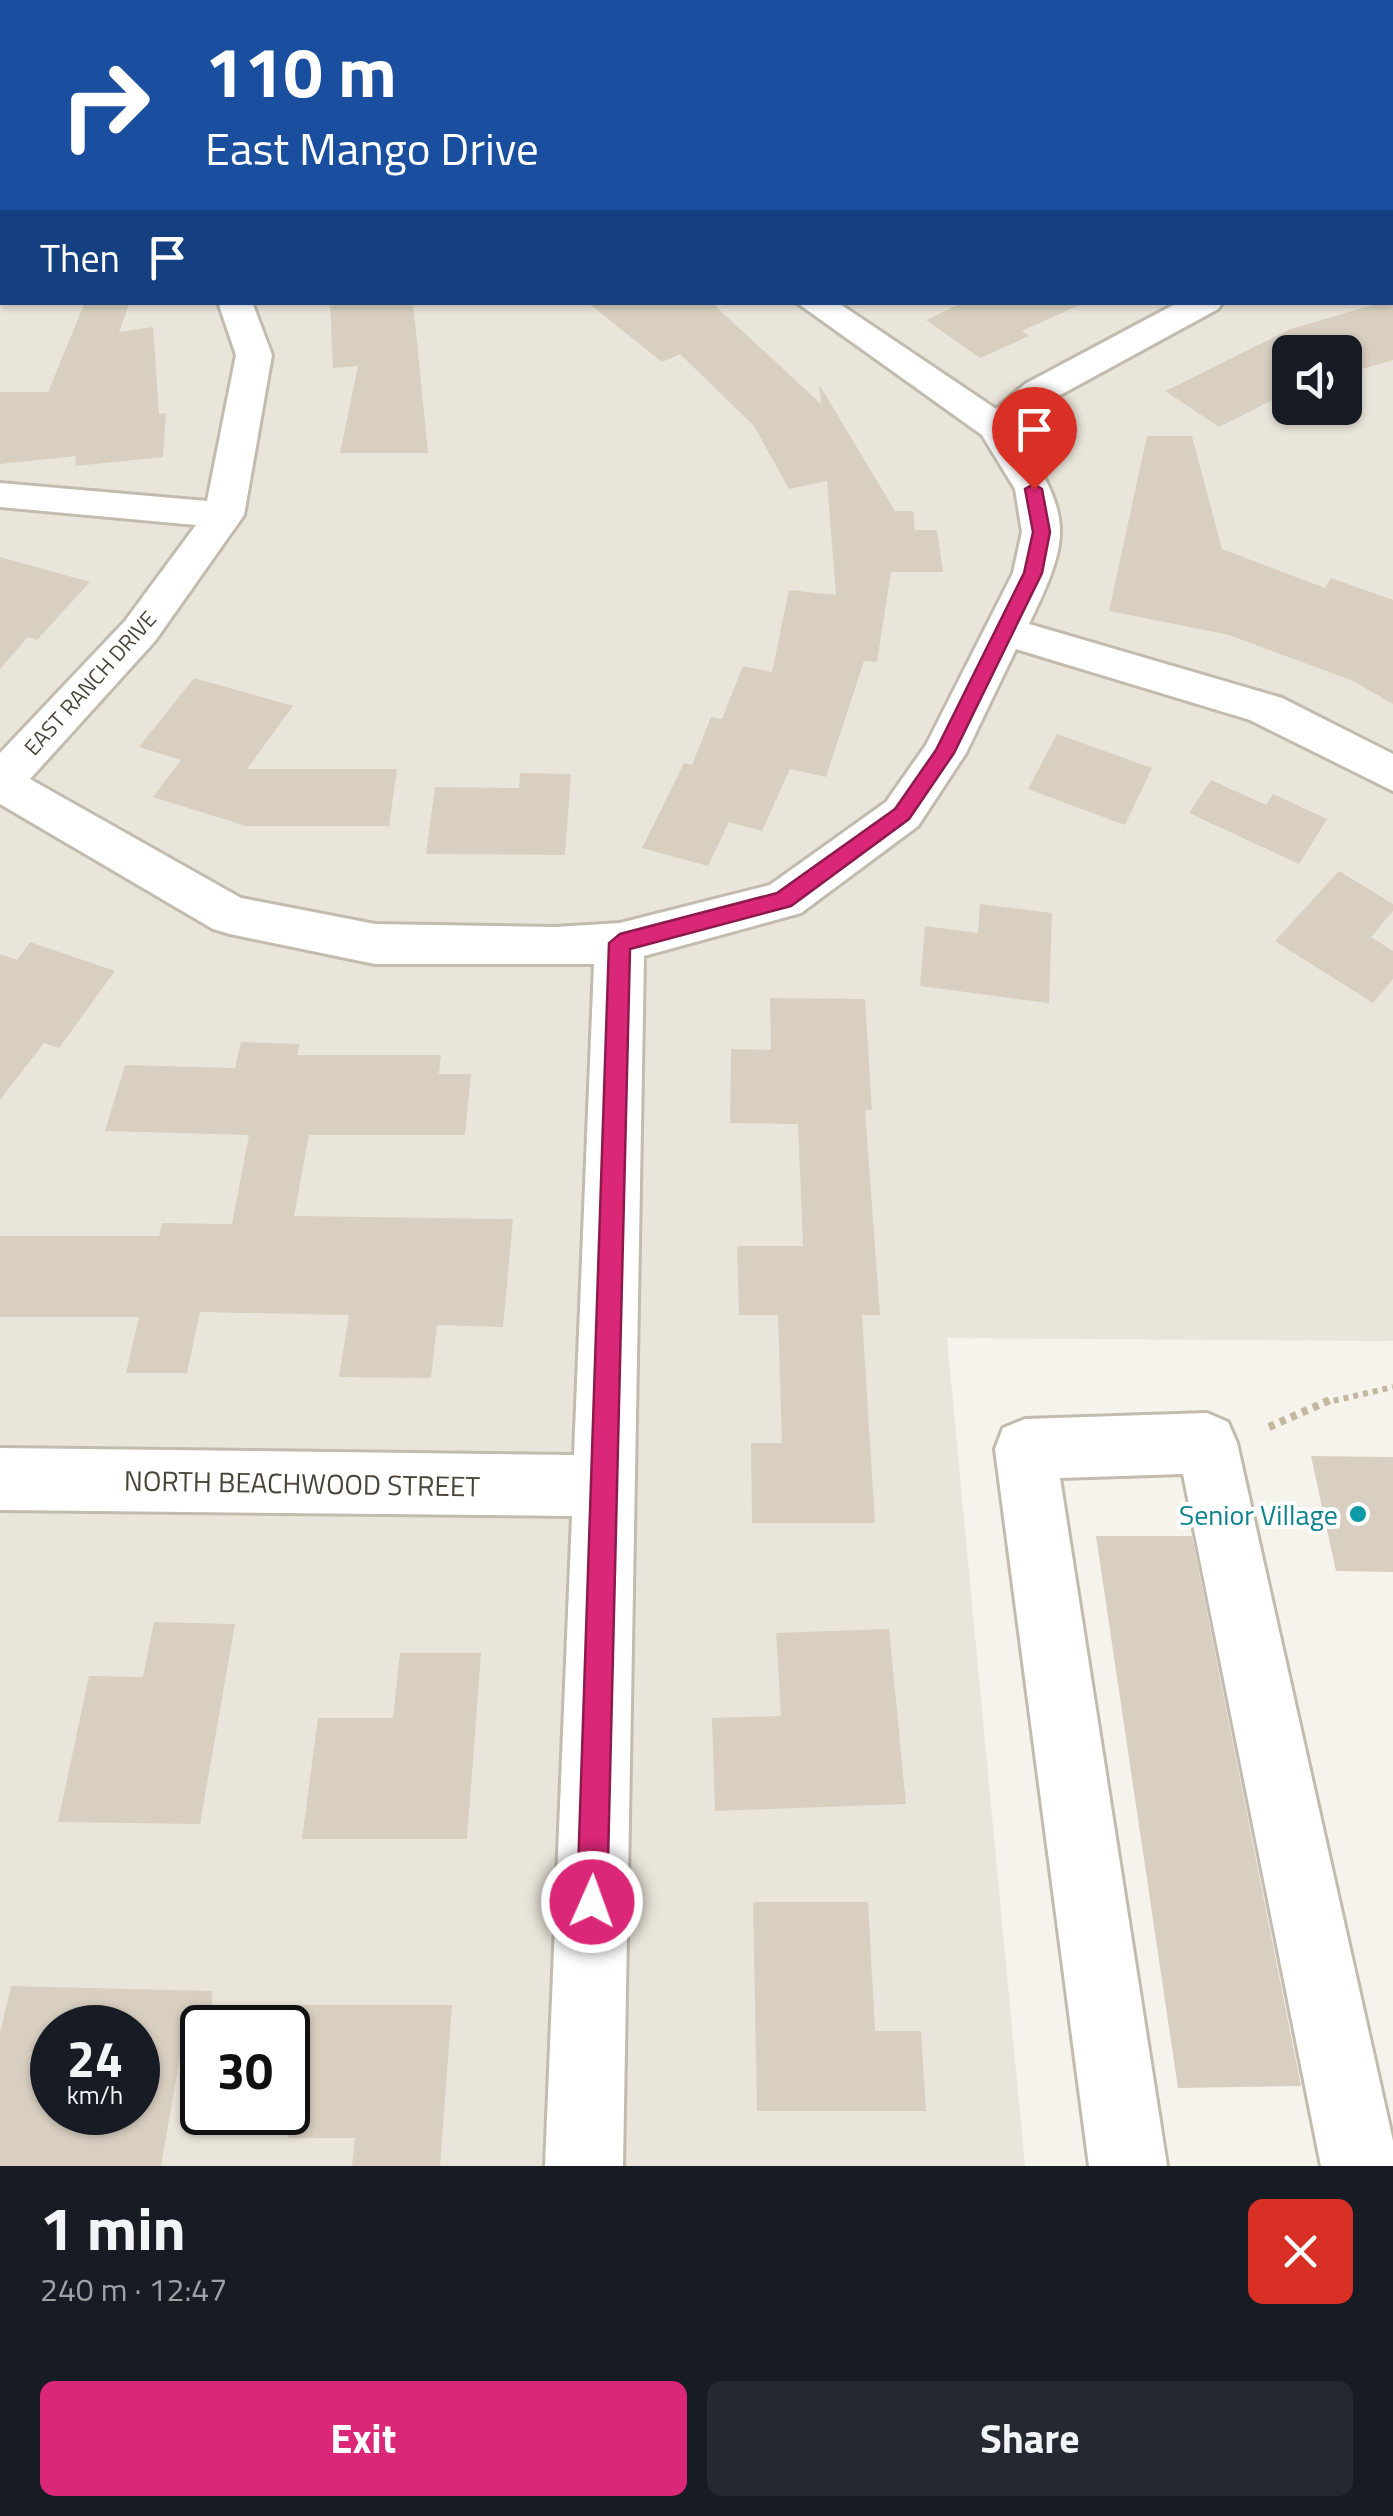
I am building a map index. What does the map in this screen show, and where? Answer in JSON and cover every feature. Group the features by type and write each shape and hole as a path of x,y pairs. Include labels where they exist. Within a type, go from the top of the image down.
{"street":[{"name":"EAST RANCH DRIVE","path":"0,782 140,631 224,514 254,355 236,305"},
{"path":"0,782 230,915 376,944 556,947 620,943 784,900 902,814 944,753 1033,573 1042,532 1034,489 997,428 818,305"},
{"path":"997,428 1038,392 1200,305"},
{"path":"0,494 224,514"},
{"path":"1004,630 1266,709 1393,774"},
{"path":"584,2166 620,943"},
{"path":"1128,2166 1025,1449 1207,1442 1360,2166"},
{"name":"NORTH BEACHWOOD STREET","path":"0,1479 604,1486"}],"path":[{"path":"1269,1427 1337,1397 1393,1387"}],"shaded area":[{"path":"0,305 1393,305 1393,1341 947,1338 1025,2166 0,2166"}],"building":[{"path":"84,305 129,305 119,332 153,327 159,414 166,413 163,457 75,466 76,456 0,464 0,392 48,392"},
{"path":"330,305 413,305 428,453 340,453 358,366 333,368"},
{"path":"591,305 714,305 821,404 819,384 895,511 913,511 915,530 937,530 943,572 891,572 877,662 864,661 826,777 790,769 762,831 729,822 708,866 642,848 684,763 692,765 711,717 722,719 743,666 772,672 789,590 836,595 827,481 789,489 754,426 680,354 662,362"},
{"path":"958,305 1079,305 1022,331 1029,336 980,358 926,320"},
{"path":"1373,305 1393,305 1393,360 1362,369 1362,335 1279,335"},
{"path":"1272,338 1272,400 1219,427 1165,391"},
{"path":"1147,436 1192,436 1222,549 1325,588 1331,578 1393,600 1393,704 1353,681 1229,635 1109,611"},
{"path":"0,557 90,582 37,640 28,637 0,669"},
{"path":"194,678 293,706 247,769 397,769 389,826 246,826 153,797 181,760 139,747"},
{"path":"1057,734 1152,768 1125,825 1028,789"},
{"path":"520,773 571,774 565,855 426,854 435,787 519,788"},
{"path":"1211,780 1266,805 1273,794 1327,819 1299,864 1189,813"},
{"path":"1339,871 1393,904 1393,911 1371,937 1393,951 1393,979 1373,1003 1275,941"},
{"path":"980,904 1052,913 1049,1003 920,986 925,926 978,933"},
{"path":"30,942 115,971 59,1048 44,1043 0,1100 0,954 17,960"},
{"path":"770,998 865,999 872,1110 865,1110 880,1315 862,1315 875,1523 752,1523 751,1443 782,1443 778,1315 739,1315 737,1246 803,1246 798,1124 730,1123 731,1049 771,1050"},
{"path":"241,1042 300,1044 297,1055 441,1055 439,1074 471,1074 465,1135 309,1135 294,1216 513,1219 503,1327 437,1325 431,1378 339,1377 349,1315 200,1312 187,1373 126,1373 139,1317 0,1317 0,1236 159,1236 162,1223 232,1224 249,1135 105,1131 125,1065 235,1068"},
{"name":"Senior Village","path":"1311,1456 1393,1457 1393,1572 1336,1571"},
{"path":"1096,1536 1192,1536 1301,2086 1178,2088"},
{"path":"154,1622 235,1624 200,1824 58,1822 89,1676 143,1677"},
{"path":"889,1629 906,1804 715,1811 712,1718 781,1716 776,1633"},
{"path":"400,1653 481,1653 467,1839 302,1839 318,1718 393,1718"},
{"path":"753,1902 868,1902 875,2031 921,2031 926,2111 757,2111"},
{"path":"11,1986 212,1991 212,2005 180,2005 180,2057 161,2166 0,2166 0,2033"},
{"path":"310,2005 452,2005 440,2166 352,2166 355,2138 288,2138 310,2135"}],"place":[{"name":"Senior Village","path":"1358,1514"}],"route":[{"path":"592,1902 620,943 784,900 902,814 944,753 1033,573 1042,532 1034,489"}]}
